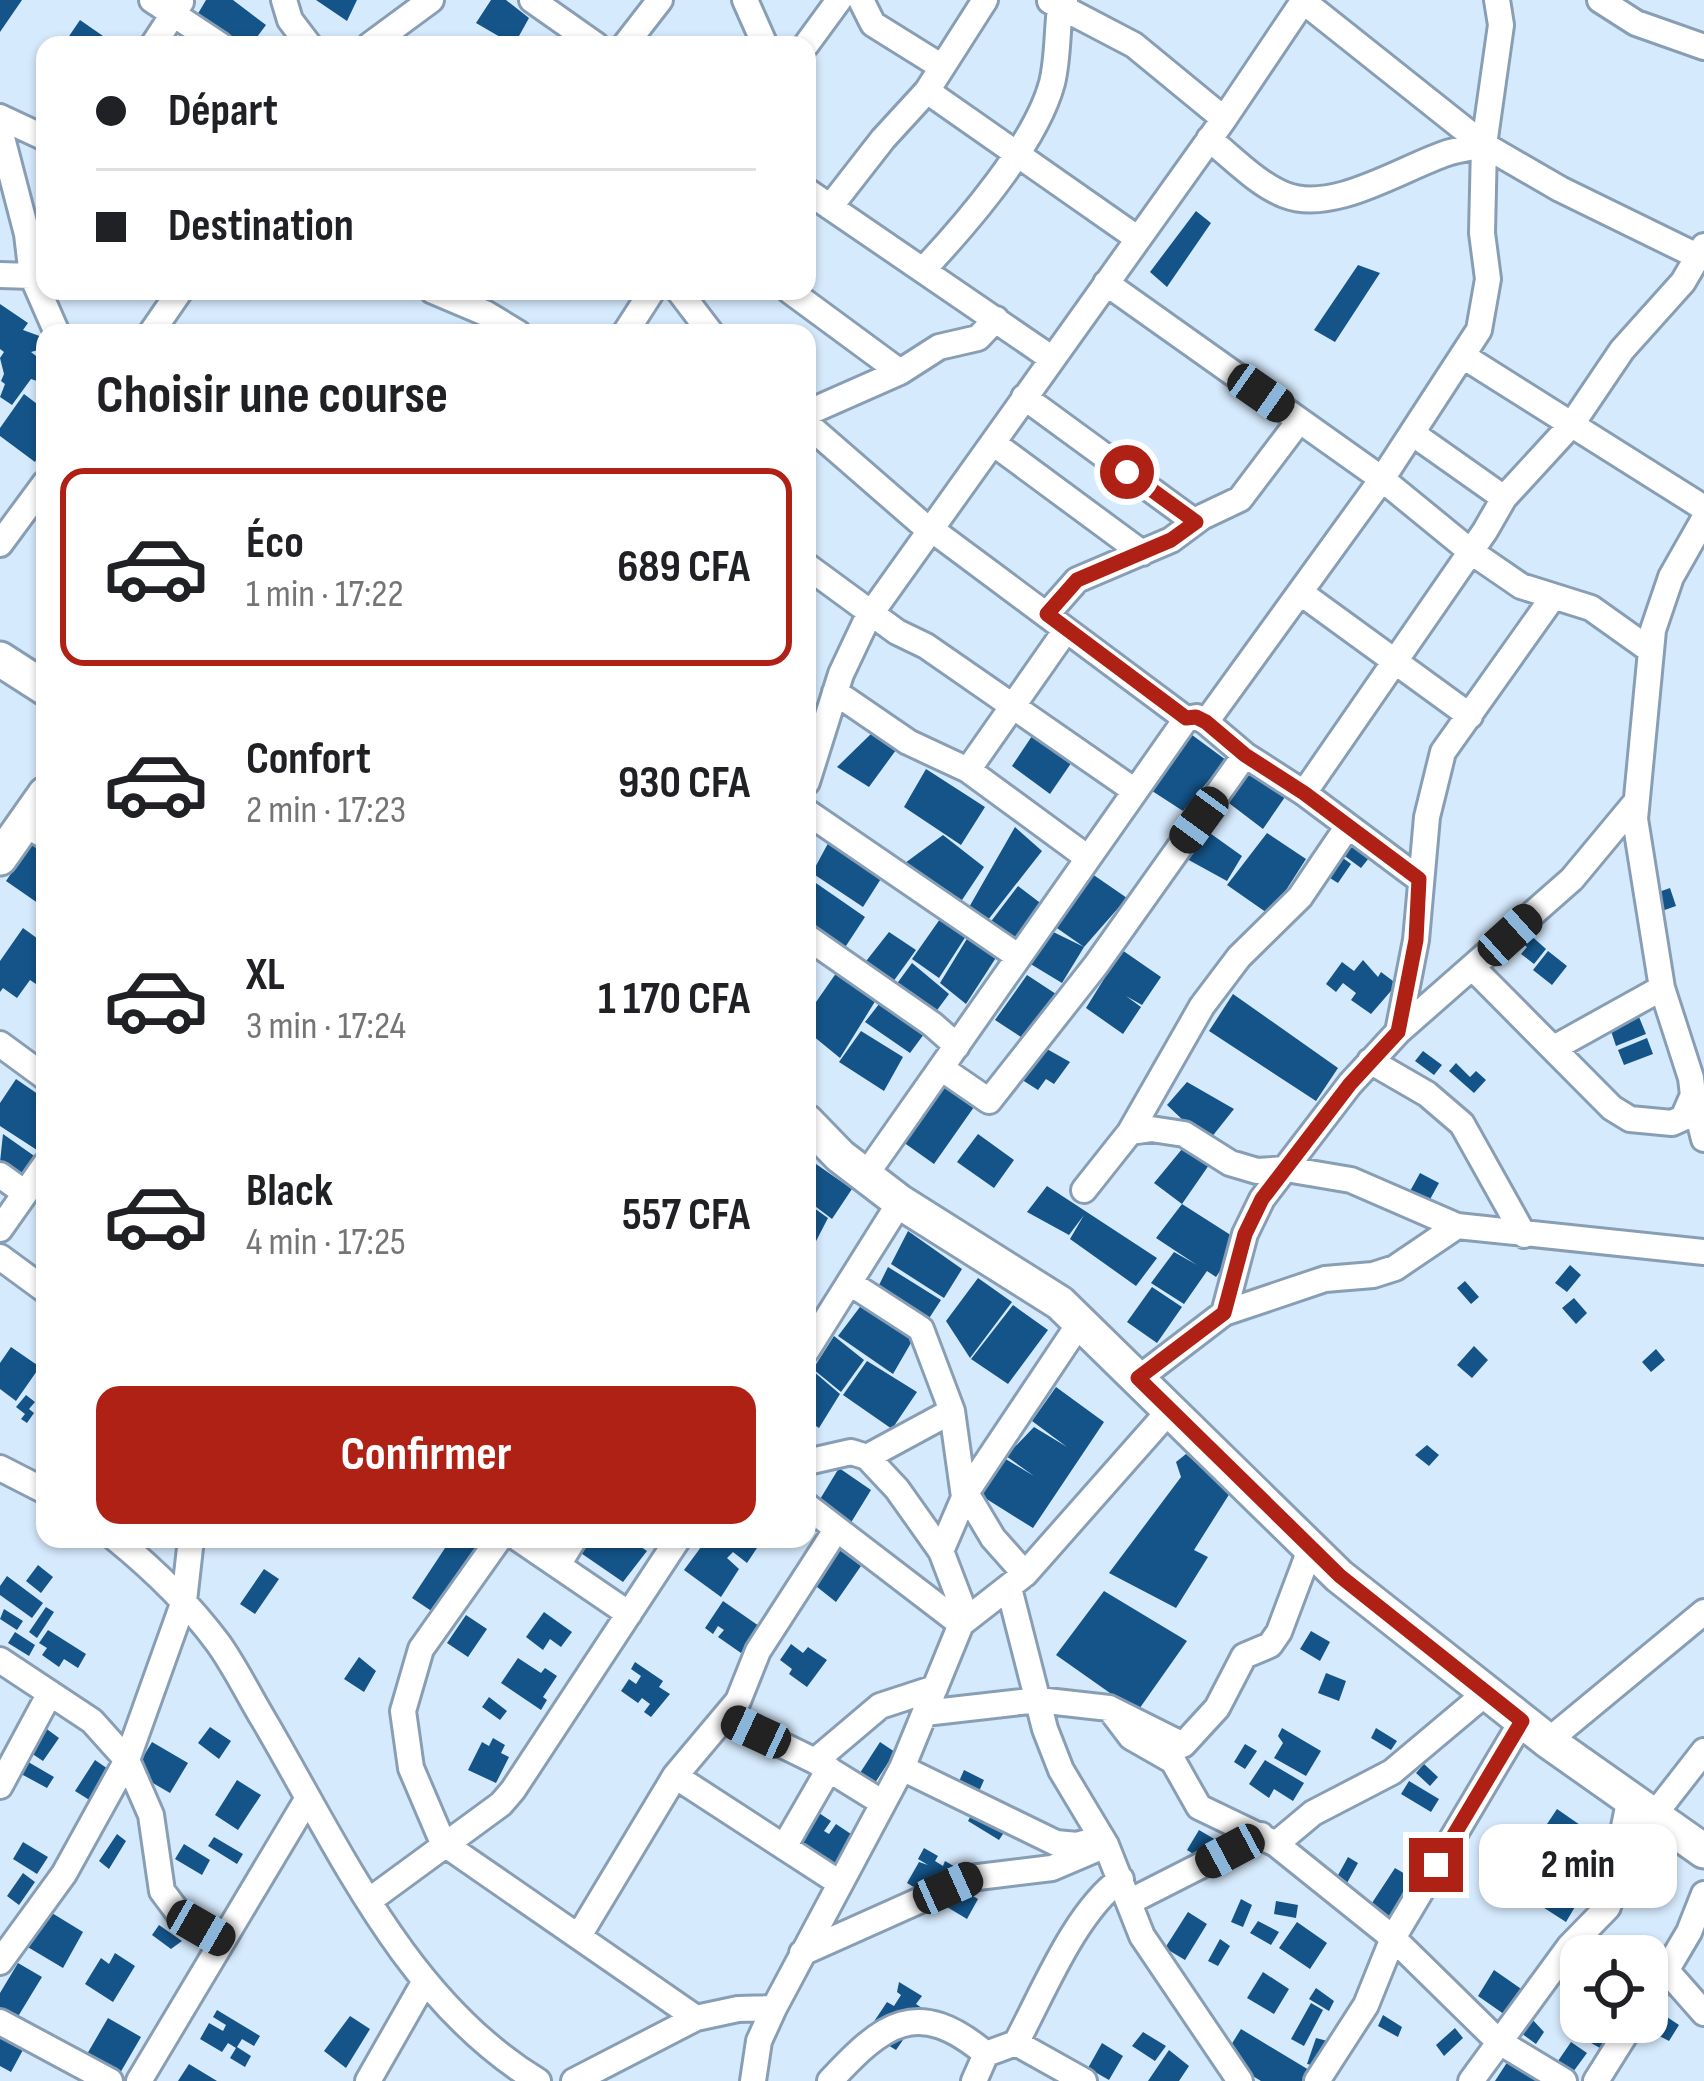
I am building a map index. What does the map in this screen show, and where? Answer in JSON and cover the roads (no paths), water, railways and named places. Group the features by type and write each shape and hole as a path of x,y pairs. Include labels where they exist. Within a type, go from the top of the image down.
{"main road":[{"path":"0,659 36,682"},
{"path":"1,856 35,830"},
{"path":"816,1130 900,1202 1060,1303 1340,1576 1535,1731 1704,1851"}],"street":[{"path":"284,0 290,20 302,36"},
{"path":"382,36 431,0"},
{"path":"532,0 583,36"},
{"path":"633,36 660,0"},
{"path":"745,0 760,36"},
{"path":"813,36 839,0"},
{"path":"861,0 873,24 942,67"},
{"path":"830,207 927,91 985,0"},
{"path":"866,1176 1135,791 1301,593 1479,329 1488,279 1482,233 1484,145 1501,25 1497,0"},
{"path":"1600,0 1636,23 1704,47"},
{"path":"816,754 852,646 872,611 1304,1 1484,145 1560,189 1701,251 1683,282 1622,350 1572,424 1504,498 1304,793"},
{"path":"924,269 1017,152 1052,84 1058,3 1134,45 1270,187 1284,195 1314,200 1451,151 1484,145"},
{"path":"157,36 170,4 209,36"},
{"path":"927,91 1136,238"},
{"path":"0,118 36,133"},
{"path":"0,130 36,285"},
{"path":"816,197 1052,358"},
{"path":"27,234 36,222"},
{"path":"0,275 32,276"},
{"path":"1106,283 1382,479 1521,586 1591,608 1650,650"},
{"path":"454,300 503,324"},
{"path":"686,300 704,324"},
{"path":"802,300 900,372"},
{"path":"816,409 900,372 939,347 978,338 996,320"},
{"path":"1463,356 1704,508"},
{"path":"1024,397 1196,522"},
{"path":"968,770 1012,704 1077,580 1171,540 1250,490 1299,421"},
{"path":"816,432 931,530 1419,879"},
{"path":"1412,434 1504,498"},
{"path":"993,443 1142,553"},
{"path":"0,544 36,502"},
{"path":"1704,519 1670,577 1657,612 1636,802 1636,835 1662,988 1704,1139"},
{"path":"816,572 1135,791"},
{"path":"1301,593 1470,716"},
{"path":"1398,1032 1416,940 1419,879 1434,779 1443,752 1553,597"},
{"path":"836,692 908,742 968,770 1088,858"},
{"path":"941,1068 989,1101 1096,965 1245,755"},
{"path":"1224,1313 1245,1234 1262,1199 1370,1061 1572,879 1636,802"},
{"path":"816,818 1019,957"},
{"path":"1084,1190 1130,1132 1202,1006 1239,957 1300,897 1348,826"},
{"path":"816,943 957,1046"},
{"path":"1473,968 1612,1108 1630,1119 1672,1123 1683,1118 1693,1095"},
{"path":"1554,1048 1662,988"},
{"path":"0,1044 36,1070"},
{"path":"1370,1061 1427,1094 1462,1124 1524,1235"},
{"path":"1130,1132 1151,1129 1184,1134 1230,1163 1257,1171 1286,1169 1351,1180 1457,1226 1704,1252"},
{"path":"0,1175 25,1193"},
{"path":"0,1229 36,1178"},
{"path":"816,1336 900,1202"},
{"path":"1138,1378 1224,1313 1325,1279 1395,1268 1457,1226"},
{"path":"0,1257 36,1283"},
{"path":"850,1282 921,1329 952,1411 965,1495 1017,1581 1039,1700 1061,1770 1104,1841 1142,1936 1240,2081"},
{"path":"941,1551 965,1495 1082,1321"},
{"path":"753,2081 759,2041 774,2008 902,1768 964,1621 1017,1581 1170,1410"},
{"path":"868,1456 952,1411"},
{"path":"816,1460 851,1452 868,1456 941,1551 964,1621"},
{"path":"0,1468 36,1485"},
{"path":"816,1513 964,1621"},
{"path":"580,1934 675,1776 738,1701 758,1651 836,1530"},
{"path":"925,1713 1039,1700 1109,1708 1183,1745 1217,1708 1244,1656 1270,1645 1279,1632 1311,1547"},
{"path":"126,1548 184,1601 220,1646 370,1900 441,2003 471,2032 538,2081"},
{"path":"0,1961 64,1874 127,1760 184,1601 189,1548"},
{"path":"494,1548 421,1649 403,1711 410,1768 443,1844 696,2018"},
{"path":"537,1548 629,1614"},
{"path":"558,1565 568,1548"},
{"path":"370,1900 501,1804 672,1548"},
{"path":"1317,2081 1366,2006 1394,1938 1535,1731 1697,1624"},
{"path":"0,1660 92,1720 127,1760 151,1815 162,1891 180,1915 223,1940"},
{"path":"784,1847 822,1765 880,1706 935,1688"},
{"path":"0,1786 50,1693"},
{"path":"974,2081 986,2054 1016,2043 1104,1891 1125,1890 1268,1840 1392,1772 1486,1693"},
{"path":"1109,1708 1131,1737 1173,1761 1193,1803 1268,1840 1394,1938 1498,2041 1564,2081"},
{"path":"727,1718 822,1765 884,1803"},
{"path":"1471,2081 1569,1947 1608,1907 1642,1806 1704,1751"},
{"path":"902,1768 1056,1843 1104,1841"},
{"path":"675,1776 838,1882"},
{"path":"139,2081 308,1798"},
{"path":"802,1953 970,1878 1052,1868 1104,1841"},
{"path":"1668,1967 1704,1894"},
{"path":"1668,1972 1704,2013"},
{"path":"368,2081 425,1981"},
{"path":"574,2081 696,2018 774,2008"},
{"path":"0,2022 110,2081"},
{"path":"830,2081 863,2044 901,2025 943,2025 986,2054"},
{"path":"1016,2043 1084,2081"},
{"path":"1596,2081 1620,2043"}]}
